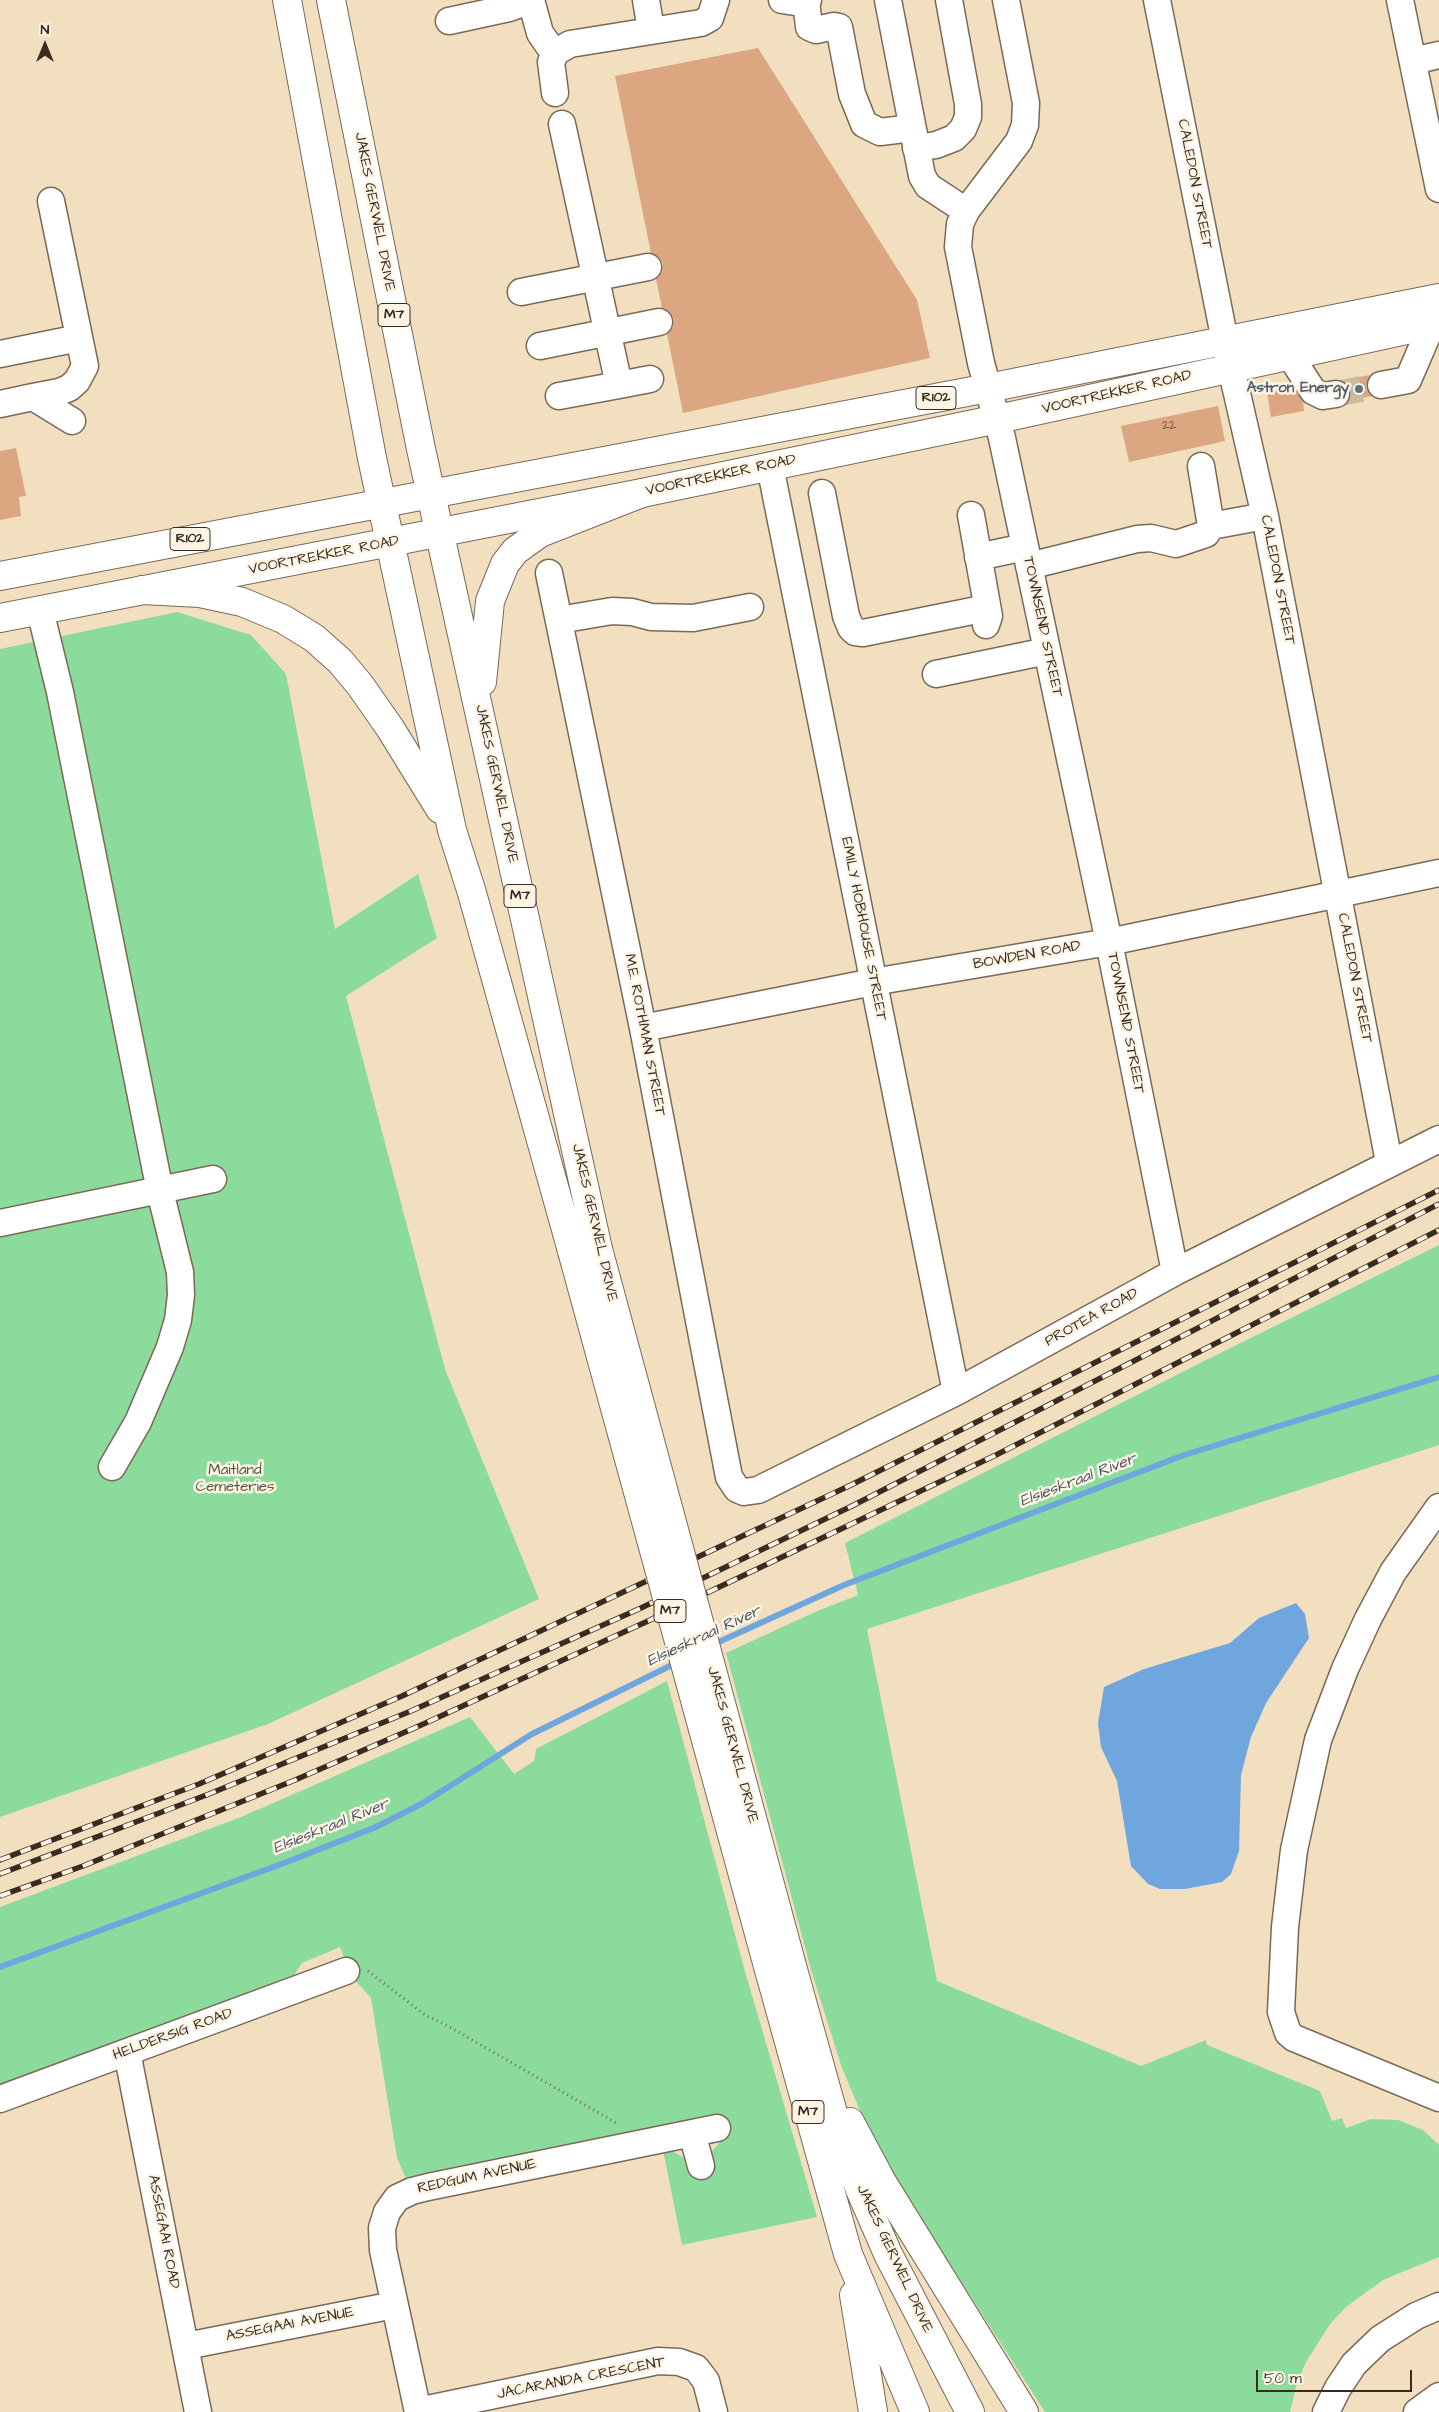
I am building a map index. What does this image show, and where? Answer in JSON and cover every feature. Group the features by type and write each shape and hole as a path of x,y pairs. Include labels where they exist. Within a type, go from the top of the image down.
{"main road":[{"name":"JAKES GERWEL DRIVE","path":"287,0 381,502 452,830 585,1250 781,1968 848,2254 915,2412"},
{"name":"JAKES GERWEL DRIVE","path":"331,0 421,449 480,713 585,1250"},
{"name":"VOORTREKKER ROAD","path":"0,576 988,388 1439,298"},
{"name":"VOORTREKKER ROAD","path":"0,618 642,493 998,419 1436,323"},
{"path":"480,713 487,617 492,591 505,564 522,545 540,533 642,493"},
{"path":"142,590 200,593 242,602 283,619 318,642 340,661 369,697 417,770 452,830"},
{"name":"JAKES GERWEL DRIVE","path":"781,1968 819,2063 838,2130 861,2192 888,2254 970,2412"},
{"path":"819,2063 882,2182 1024,2412"},
{"path":"848,2254 873,2412"}],"street":[{"path":"449,21 509,8 531,0 540,33 548,46 556,52"},
{"path":"646,0 651,30"},
{"path":"555,93 551,62 556,52 570,44 701,23 710,18 714,11 716,0"},
{"path":"782,0 795,2 807,0 809,27 816,30 834,26 839,27 852,94 864,124 880,132 914,138 936,145 954,138 963,130 968,117 968,104 948,0"},
{"path":"888,0 922,176 928,186 966,211"},
{"name":"TOWNSEND STREET","path":"1006,0 1026,103 1025,125 1019,141 966,211 960,224 958,248 981,363 998,419 1109,942 1175,1272"},
{"name":"CALEDON STREET","path":"1157,0 1231,368 1265,516 1390,1162"},
{"path":"1400,0 1439,189"},
{"path":"1413,61 1439,55"},
{"path":"562,124 619,384"},
{"path":"0,404 59,392 77,381 85,366 51,201"},
{"path":"521,292 648,266"},
{"path":"540,346 659,322"},
{"path":"1381,385 1408,380 1436,323"},
{"path":"0,354 79,338"},
{"path":"1288,354 1313,391 1323,396 1336,394"},
{"path":"559,396 650,379"},
{"path":"33,397 72,421"},
{"name":"EMILY HOBHOUSE STREET","path":"770,466 956,1392"},
{"path":"978,557 1027,556 1137,539 1151,538 1176,544 1198,538 1206,534 1211,526 1201,466"},
{"path":"822,493 846,616 851,628 855,632 863,633 987,608"},
{"path":"902,642 983,627 988,622 971,515"},
{"path":"1211,526 1265,516"},
{"name":"M.E. ROTHMAN STREET","path":"549,573 643,1028 729,1477 738,1489 744,1492"},
{"path":"559,620 612,611 632,612 651,617 693,618 750,607"},
{"path":"40,610 60,692 160,1190 180,1272 182,1295 178,1320 170,1347 154,1387 138,1422 112,1467"},
{"path":"936,674 1047,651"},
{"name":"BOWDEN ROAD","path":"643,1028 873,982 1109,942 1439,873"},
{"name":"PROTEA ROAD","path":"744,1492 758,1490 956,1392 1175,1272 1390,1162 1439,1139"},
{"path":"0,1223 213,1180"},
{"path":"1439,1507 1393,1572 1345,1669 1318,1740 1294,1850 1285,1927 1281,2012 1288,2033 1294,2038 1439,2098"},
{"name":"HELDERSIG ROAD","path":"0,2100 346,1971"},
{"name":"ASSEGAAI ROAD","path":"127,2052 198,2412"},
{"name":"REDGUM AVENUE","path":"418,2411 383,2250 382,2228 386,2212 397,2198 412,2191 428,2187 705,2130 701,2166"},
{"name":"ASSEGAAI AVENUE","path":"186,2346 394,2305"},
{"path":"1326,2412 1338,2388 1354,2364 1380,2339 1416,2316 1439,2306"},
{"name":"JACARANDA CRESCENT","path":"418,2411 658,2361 679,2362 696,2368 706,2381 714,2412"},
{"path":"1417,2412 1439,2396"}],"path":[{"path":"346,1971 359,1964 425,2015 448,2026 620,2126"}],"green space":[{"name":"Maitland Cemeteries","path":"177,612 251,635 286,674 335,929 418,874 437,938 346,996 445,1369 539,1599 268,1724 0,1817 0,649"},
{"path":"1439,1245 1439,1445 867,1629 937,1981 1141,2066 1206,2040 1207,2045 1320,2091 1332,2121 1342,2118 1346,2128 1371,2119 1398,2120 1423,2130 1439,2145 1439,2257 1383,2280 1346,2307 1330,2324 1306,2362 1297,2383 1290,2412 1045,2412 897,2182 860,2111 841,2065 812,1973 726,1653 815,1612 858,1595 845,1543 1202,1362"},
{"path":"667,1681 744,1968 817,2217 682,2245 663,2150 672,2151 686,2159 710,2159 712,2151 722,2140 718,2120 408,2183 397,2158 371,1998 352,1977 340,1947 302,1963 289,1983 0,2088 0,1907 241,1817 470,1717 514,1774 534,1761 536,1749"}],"water":[{"path":"1296,1603 1305,1614 1309,1638 1266,1703 1251,1737 1241,1775 1239,1851 1231,1874 1222,1882 1185,1889 1160,1889 1148,1884 1131,1866 1117,1781 1101,1747 1098,1723 1104,1687 1144,1669 1230,1643 1259,1618"}],"building":[{"path":"758,48 917,300 930,358 683,413 667,334 673,327 674,319 670,312 662,308 656,279 662,272 663,264 659,257 651,253 615,76"},
{"path":"1370,375 1366,387 1372,396 1350,400 1351,391 1342,380"},
{"path":"1293,388 1303,401 1304,411 1271,417 1267,393"},
{"path":"1218,406 1225,441 1129,462 1121,426"},
{"path":"16,448 26,496 19,497 21,516 0,520 0,451"}],"waterway":[{"name":"Elsieskraal River","path":"712,1645 844,1585 1184,1455 1439,1377"},
{"name":"Elsieskraal River","path":"0,1967 287,1862 376,1827 423,1803 532,1734 678,1662"}],"tunnel":[{"path":"1336,394 1381,385"}],"railway":[{"path":"0,1860 199,1784 402,1696 851,1485 1439,1190"},
{"path":"0,1874 209,1794 411,1711 641,1608 854,1505 1439,1204"},
{"path":"0,1896 83,1866 295,1780 419,1726 648,1621 996,1455 1439,1230"}],"place":[{"name":"Astron Energy","path":"1359,389"}]}
